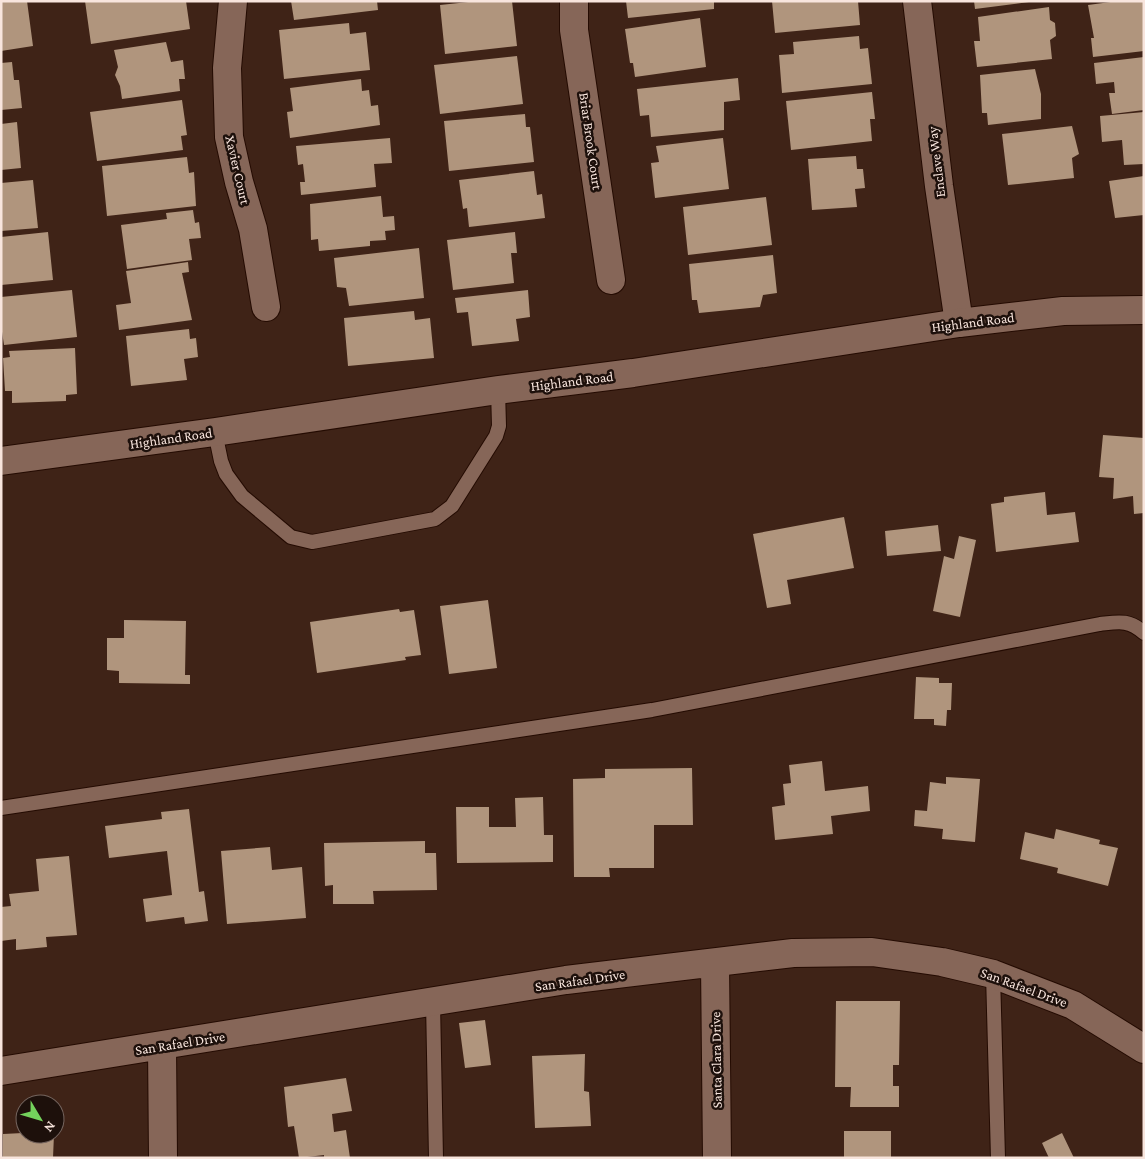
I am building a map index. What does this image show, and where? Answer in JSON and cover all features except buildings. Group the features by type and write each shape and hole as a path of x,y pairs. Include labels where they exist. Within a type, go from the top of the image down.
{"street":[{"name":"Xavier Court","path":"233,1 227,68 229,137 239,182 253,229 266,307"},
{"name":"Briar Brook Court","path":"574,1 574,30 611,280"},
{"name":"Enclave Way","path":"917,1 939,186 958,323"},
{"name":"Highland Road","path":"1,461 643,371 958,323 1063,311 1144,310"},
{"name":"San Rafael Drive","path":"1,1071 566,980 793,953 872,952 942,962 993,974 1073,1005 1144,1049"},
{"name":"Santa Clara Drive","path":"715,963 717,1158"},
{"path":"162,1046 163,1158"}],"lane":[{"path":"215,432 221,461 233,486 242,496 292,537 312,542 435,519 444,514 452,506 496,436 499,426 498,390"},
{"path":"1,808 652,710 1100,624 1122,621 1138,627 1144,633"},
{"path":"993,974 998,1158"},
{"path":"433,1002 436,1158"}]}
